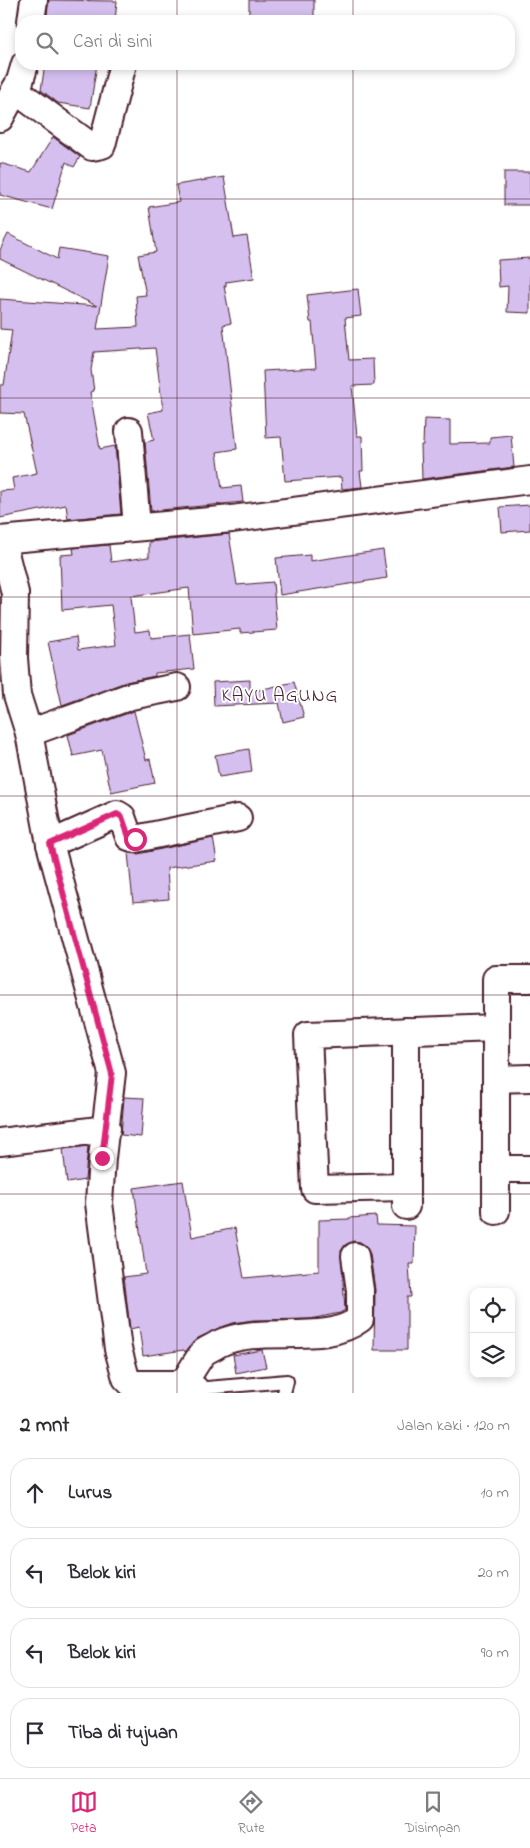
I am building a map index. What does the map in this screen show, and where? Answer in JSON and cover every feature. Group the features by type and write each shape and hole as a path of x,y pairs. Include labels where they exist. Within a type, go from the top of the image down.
{"street":[{"path":"32,15 34,0"},
{"path":"0,118 15,90 23,70"},
{"path":"15,90 92,147 97,148 102,145 121,70"},
{"path":"130,430 138,527"},
{"path":"355,1256 360,1290 360,1319 350,1327 296,1333 251,1334 228,1340 205,1351 191,1389 142,1389 132,1384 126,1378 118,1349 111,1304 99,1204 102,1158 107,1129 112,1074 50,844 29,733 17,695 14,658 14,593 1,540 232,519 530,480"},
{"path":"29,733 131,696 177,687"},
{"path":"50,844 117,814 122,817 129,837 135,839 238,818"},
{"path":"496,1211 496,979 530,979"},
{"path":"406,1032 406,1196 315,1189 308,1035 496,1028"},
{"path":"496,1079 530,1078"},
{"path":"0,1142 107,1129"},
{"path":"496,1169 530,1169"}],"lane":[{"path":"191,1389 287,1381 284,1393"}],"building":[{"path":"49,0 117,1 116,15 47,15"},
{"path":"249,0 314,0 314,15 249,15"},
{"path":"44,70 96,70 90,108 58,103 41,90"},
{"path":"53,137 80,157 74,167 66,162 52,209 0,195 0,163 31,172"},
{"path":"504,172 530,172 530,205 504,205"},
{"path":"224,177 234,238 247,236 254,278 226,282 226,286 224,286 231,323 223,325 237,449 217,452 222,488 241,486 243,502 151,511 145,442 154,440 148,413 163,410 155,348 94,352 91,370 94,391 90,392 100,449 115,446 121,514 68,519 66,505 0,518 0,491 14,490 12,478 37,473 24,414 0,413 0,385 4,385 12,330 0,329 0,299 97,306 0,259 0,250 8,234 57,259 59,248 109,256 97,329 138,327 136,296 146,295 138,255 156,252 149,207 179,202 176,185"},
{"path":"530,258 530,313 507,312 508,286 499,287 498,260"},
{"path":"358,289 361,316 345,318 349,360 373,359 374,385 352,386 357,436 362,436 363,471 360,471 362,487 342,489 341,477 285,481 281,437 266,438 263,371 316,368 312,322 310,322 307,295"},
{"path":"424,419 450,420 450,444 490,443 490,437 511,435 514,467 422,479 421,445 423,445"},
{"path":"530,505 530,530 502,532 500,507"},
{"path":"229,534 237,585 273,582 277,630 240,633 240,629 193,634 189,588 131,596 135,632 150,630 151,638 190,634 194,669 155,673 155,676 126,682 62,705 48,642 76,637 78,650 116,645 111,605 62,610 60,555 74,554 73,548 109,545 111,562 149,557 149,542"},
{"path":"383,550 387,578 280,595 276,558 310,555 310,561"},
{"path":"250,680 250,692 294,682 304,717 283,722 279,703 214,706 213,682"},
{"path":"134,711 146,760 150,759 155,783 111,792 102,750 73,756 68,735"},
{"path":"249,749 252,772 219,777 215,755"},
{"path":"213,838 217,861 167,868 169,899 133,902 128,853 138,854"},
{"path":"124,1097 144,1098 141,1137 121,1135"},
{"path":"88,1146 85,1180 67,1183 63,1149"},
{"path":"183,1181 192,1237 235,1228 244,1278 319,1271 319,1220 376,1216 377,1225 415,1226 414,1264 409,1264 411,1297 407,1297 407,1350 374,1350 375,1290 370,1254 366,1246 360,1242 353,1241 345,1245 341,1251 345,1310 340,1313 310,1319 253,1320 233,1323 198,1338 185,1352 184,1350 143,1356 139,1327 130,1329 124,1277 146,1274 134,1188"},
{"path":"262,1350 266,1367 236,1373 233,1355"}],"district":[{"name":"KAYU AGUNG","path":"280,694"}],"route":[{"path":"102,1158 107,1129 112,1074 50,844 117,814 120,814 122,817 129,837 135,839"}]}
